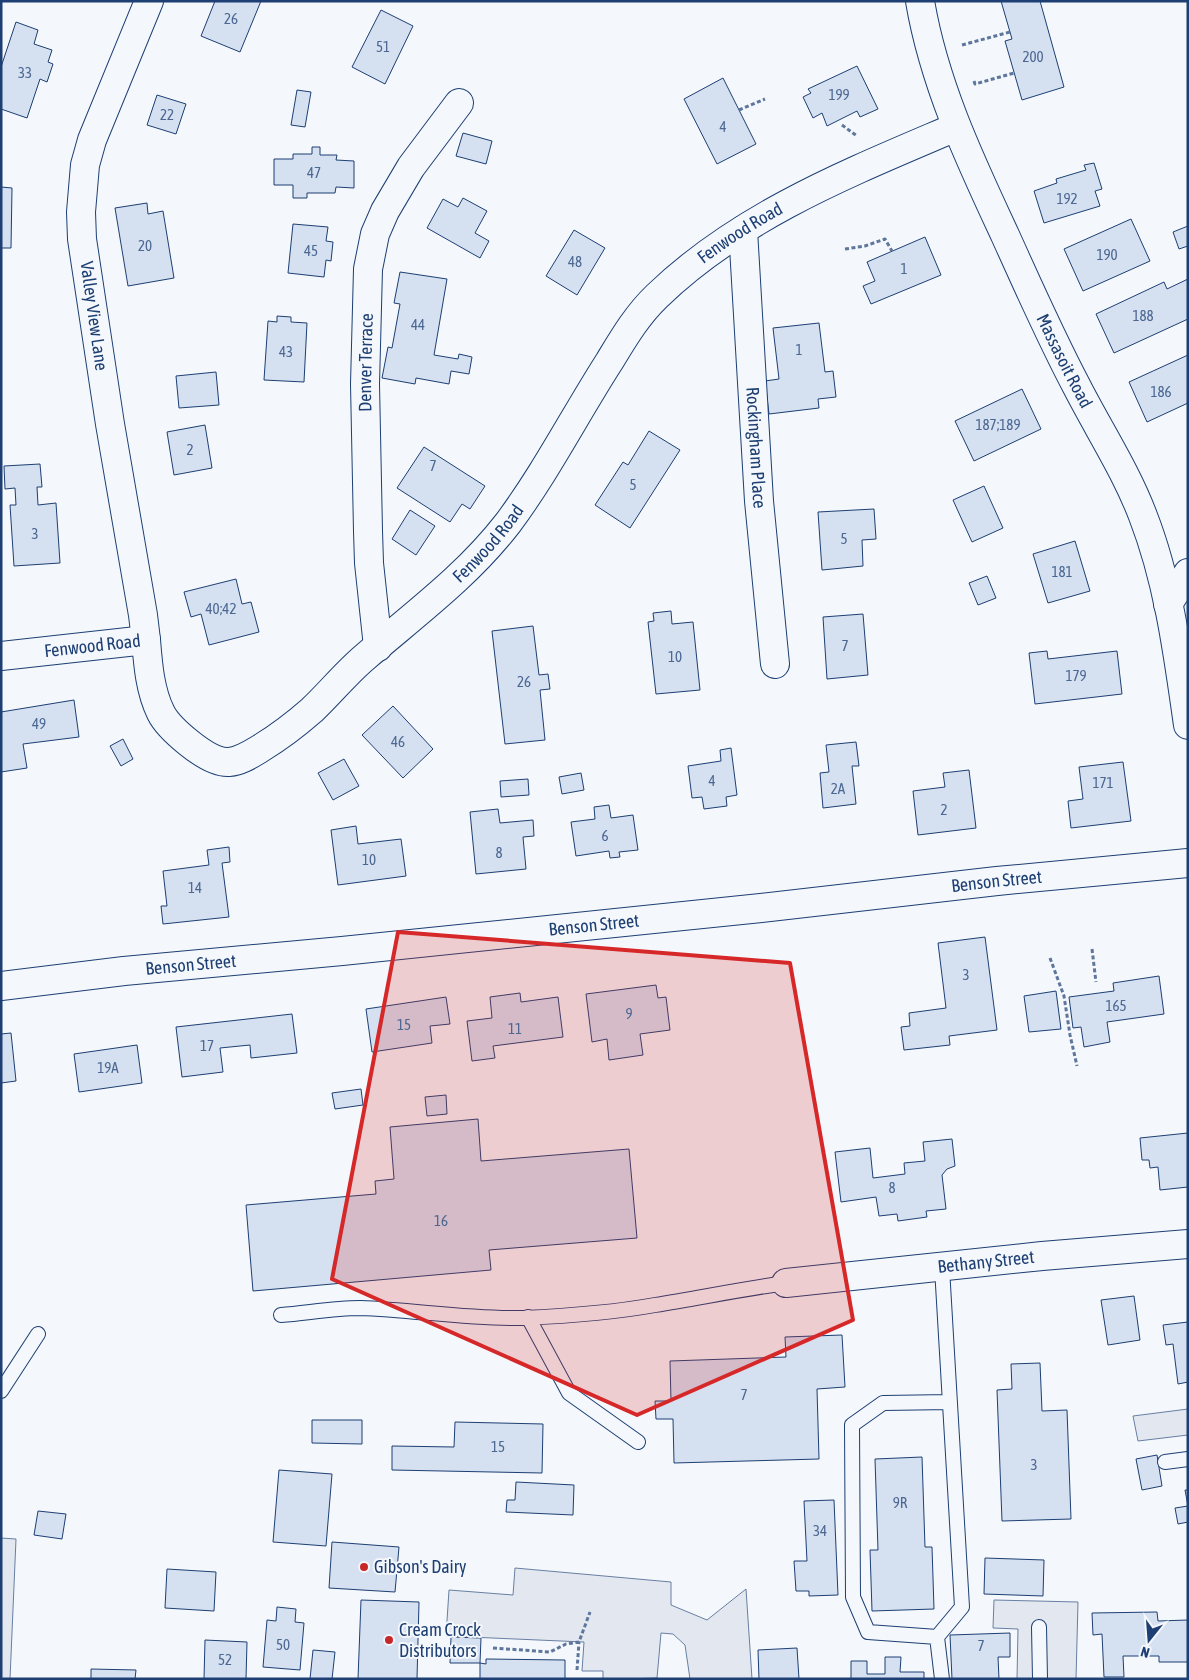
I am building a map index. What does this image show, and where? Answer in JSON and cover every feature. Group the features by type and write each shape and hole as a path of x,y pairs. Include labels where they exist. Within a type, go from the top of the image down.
{"street":[{"name":"Valley View Lane","path":"146,640 110,424 82,239 81,212 85,165 92,140 149,1"},
{"name":"Massasoit Road","path":"921,2 924,24 956,127 1076,386 1123,471 1143,514 1153,544 1176,641 1188,725"},
{"name":"Denver Terrace","path":"378,647 369,563 368,531 365,384 368,269 375,234 397,189 426,146 459,103"},
{"name":"Fenwood Road","path":"1,656 146,640 149,671 154,694 162,715 179,735 210,757 227,762 246,758 282,734 311,711 364,658 464,573 490,545 540,477 634,323 653,300 677,277 742,230 789,203 864,165 956,127"},
{"name":"Rockingham Place","path":"742,230 758,501 775,664"},
{"path":"1168,604 1188,573"},
{"name":"Benson Street","path":"1,986 124,971 342,951 770,907 998,881 1188,864"},
{"name":"Bethany Street","path":"786,1283 1042,1256 1188,1244"}],"lane":[{"path":"942,1268 962,1606 937,1637 942,1679"},
{"path":"281,1315 358,1308 479,1318 528,1317 617,1311 786,1283"},
{"path":"528,1317 569,1393 638,1442"},
{"path":"1,1391 38,1334"},
{"path":"937,1637 868,1632 853,1597 852,1425 883,1403 950,1402"},
{"path":"1166,1462 1188,1459"},
{"path":"1039,1627 1040,1679"}],"path":[{"path":"964,53 960,43 1010,32"},
{"path":"972,76 975,84 1014,73"},
{"path":"739,110 765,100"},
{"path":"845,249 865,246 885,238 892,251"},
{"path":"1092,950 1096,982"},
{"path":"1050,958 1064,996 1077,1066"},
{"path":"577,1670 579,1642 590,1612"},
{"path":"492,1648 550,1652 566,1644 579,1642"}],"highlighted area":[{"path":"398,932 790,963 853,1320 637,1415 332,1279"}],"shaded area":[{"path":"1188,1409 1188,1435 1138,1441 1133,1416"},
{"path":"1,1538 16,1539 10,1679 1,1679"},
{"path":"515,1568 671,1582 671,1605 707,1620 746,1589 752,1679 690,1679 685,1645 673,1634 661,1633 657,1678 625,1679 603,1679 603,1671 582,1671 584,1642 446,1636 449,1590 513,1595"},
{"path":"994,1600 1078,1602 1076,1679 1017,1679 1018,1629 993,1628"}],"building":[{"path":"215,1 261,1 240,52 201,36"},
{"path":"1001,1 1040,1 1064,87 1022,100 1005,41 1012,39"},
{"path":"381,10 413,26 385,84 352,67"},
{"path":"16,22 38,30 34,44 52,50 48,62 53,64 47,82 40,79 27,118 1,109 1,67"},
{"path":"857,66 878,109 860,117 857,111 827,126 822,113 813,118 803,97 811,93 808,89"},
{"path":"723,78 756,144 717,164 684,99"},
{"path":"297,90 311,92 305,127 291,125"},
{"path":"157,95 186,104 176,134 147,125"},
{"path":"463,133 492,141 486,164 456,156"},
{"path":"312,147 320,147 320,155 337,155 336,160 354,161 354,188 336,187 335,193 307,193 307,198 293,198 293,185 274,185 274,159 293,159 293,154 312,154"},
{"path":"1094,163 1102,189 1095,191 1100,206 1044,223 1034,191 1057,183 1056,179 1086,170 1084,165"},
{"path":"1,187 12,188 11,248 1,248"},
{"path":"463,198 487,211 475,233 489,241 480,258 427,228 443,199 458,207"},
{"path":"147,203 148,214 163,211 174,278 128,286 115,208"},
{"path":"1131,219 1150,261 1083,291 1064,249"},
{"path":"293,224 328,227 326,241 333,242 331,261 326,260 324,277 288,273"},
{"path":"1188,226 1188,246 1179,249 1173,232"},
{"path":"574,230 605,248 577,295 546,276"},
{"path":"925,237 941,275 871,304 863,286 875,281 867,262"},
{"path":"400,272 447,279 434,355 458,359 459,354 472,357 469,374 451,371 449,384 416,378 415,384 382,378 388,347 392,348 400,304 394,303"},
{"path":"1188,279 1188,319 1114,353 1096,314 1164,282 1167,289"},
{"path":"277,316 291,317 291,322 307,323 304,382 264,380 268,321 277,322"},
{"path":"819,323 825,372 833,371 836,397 818,399 819,408 769,414 765,381 779,379 773,328"},
{"path":"1188,355 1188,403 1147,422 1129,382"},
{"path":"216,372 219,405 179,408 176,376"},
{"path":"1022,389 1041,429 974,461 955,421"},
{"path":"205,425 212,468 174,475 167,432"},
{"path":"649,431 680,450 630,528 595,505 623,462 628,465"},
{"path":"424,447 485,486 470,509 462,504 450,522 397,488"},
{"path":"40,464 42,487 37,487 38,505 56,503 60,563 14,566 10,505 16,505 15,488 5,489 4,466"},
{"path":"984,486 1003,528 972,542 953,500"},
{"path":"874,509 876,539 862,540 863,566 822,570 818,512"},
{"path":"410,510 435,526 416,555 392,539"},
{"path":"1075,541 1090,591 1048,603 1033,554"},
{"path":"987,576 996,598 978,605 969,583"},
{"path":"236,579 242,604 251,602 259,632 209,645 201,614 191,617 184,592"},
{"path":"671,611 672,624 693,622 700,690 656,694 648,622 654,621 653,613"},
{"path":"863,614 868,675 827,679 823,617"},
{"path":"533,626 539,675 548,674 550,689 540,690 545,740 505,744 492,631"},
{"path":"1047,651 1048,659 1117,651 1122,694 1035,704 1029,653"},
{"path":"74,700 79,737 23,744 27,768 1,772 1,712"},
{"path":"393,706 433,749 403,778 362,735"},
{"path":"123,739 133,759 121,766 110,746"},
{"path":"856,742 859,766 852,766 856,804 823,808 820,773 829,772 826,745"},
{"path":"731,748 737,795 726,797 727,806 704,809 702,797 692,798 688,766 721,761 720,750"},
{"path":"344,759 359,786 333,800 318,773"},
{"path":"1123,762 1131,821 1071,828 1068,801 1083,799 1079,767"},
{"path":"969,770 976,828 918,835 913,791 945,787 943,773"},
{"path":"581,773 584,790 562,794 559,777"},
{"path":"528,779 529,795 501,797 500,781"},
{"path":"609,805 611,818 633,815 638,850 619,852 620,857 610,858 609,851 576,856 571,822 595,819 594,807"},
{"path":"498,809 500,823 533,820 534,836 523,837 526,869 476,874 470,812"},
{"path":"356,826 358,844 401,839 406,876 338,885 331,830"},
{"path":"229,847 230,862 222,863 229,917 163,924 161,906 167,906 163,871 209,865 207,850"},
{"path":"985,937 997,1030 949,1036 950,1045 904,1050 901,1027 910,1026 909,1013 946,1008 938,943"},
{"path":"1159,976 1164,1014 1107,1022 1110,1042 1084,1047 1081,1027 1073,1028 1069,997 1114,991 1113,983"},
{"path":"656,985 658,998 666,997 670,1030 640,1034 643,1055 609,1060 607,1039 592,1042 586,994"},
{"path":"1056,991 1061,1029 1029,1032 1024,996"},
{"path":"520,993 521,1002 558,997 563,1037 493,1046 495,1058 472,1061 467,1021 492,1018 490,997"},
{"path":"446,997 450,1024 430,1026 432,1043 372,1052 366,1009"},
{"path":"292,1014 297,1053 251,1058 250,1045 220,1048 223,1072 182,1077 176,1027"},
{"path":"11,1033 16,1081 1,1083 1,1034"},
{"path":"137,1045 142,1083 79,1092 74,1054"},
{"path":"361,1089 363,1105 335,1109 332,1093"},
{"path":"446,1095 447,1114 427,1116 425,1097"},
{"path":"478,1119 481,1161 629,1149 637,1238 489,1250 491,1270 253,1291 246,1205 376,1194 375,1181 394,1179 390,1127"},
{"path":"1188,1133 1188,1187 1160,1190 1158,1167 1150,1168 1149,1160 1142,1160 1140,1138"},
{"path":"952,1139 955,1166 947,1169 942,1175 946,1209 926,1211 927,1217 898,1221 897,1214 879,1216 876,1197 841,1202 835,1152 870,1148 873,1178 905,1174 904,1163 925,1161 923,1142"},
{"path":"1134,1296 1140,1340 1108,1345 1101,1300"},
{"path":"1188,1322 1188,1382 1178,1384 1173,1344 1166,1345 1163,1325"},
{"path":"842,1335 845,1387 817,1389 819,1459 674,1463 673,1419 656,1419 655,1401 671,1401 670,1361 786,1357 785,1337"},
{"path":"1040,1363 1042,1411 1067,1410 1071,1519 1002,1521 997,1390 1012,1389 1011,1364"},
{"path":"312,1420 362,1420 362,1444 312,1443"},
{"path":"455,1422 543,1424 542,1473 392,1470 392,1446 454,1447"},
{"path":"1157,1455 1162,1486 1142,1490 1136,1459"},
{"path":"922,1457 925,1547 932,1547 934,1609 872,1611 870,1550 878,1550 875,1459"},
{"path":"279,1470 332,1474 326,1546 273,1542"},
{"path":"516,1482 574,1485 573,1515 506,1512 507,1500 515,1500"},
{"path":"1185,1490 1188,1490 1188,1506"},
{"path":"834,1500 838,1595 809,1596 809,1591 796,1591 794,1561 807,1561 804,1501"},
{"path":"1188,1506 1188,1522 1178,1524 1175,1508"},
{"path":"38,1511 66,1514 62,1539 34,1535"},
{"name":"Gibson's Dairy","path":"332,1542 399,1547 395,1592 329,1588"},
{"path":"985,1558 1044,1560 1043,1596 984,1594"},
{"path":"167,1569 216,1572 214,1611 165,1608"},
{"name":"Cream Crock Distributors","path":"361,1600 419,1602 417,1679 358,1679"},
{"path":"277,1607 296,1609 295,1622 304,1623 300,1670 263,1667 267,1620 276,1621"},
{"path":"1157,1612 1158,1621 1188,1620 1188,1662 1159,1662 1159,1656 1123,1656 1124,1677 1104,1677 1102,1634 1093,1635 1092,1613"},
{"path":"1010,1633 1010,1657 998,1657 999,1679 952,1679 950,1635"},
{"path":"451,1637 481,1638 480,1663 450,1663"},
{"path":"205,1640 247,1642 246,1679 204,1679"},
{"path":"797,1648 799,1679 759,1679 758,1650"},
{"path":"313,1650 335,1652 332,1679 310,1679"},
{"path":"885,1657 901,1657 900,1672 924,1672 924,1679 851,1679 851,1661 867,1661 867,1674 885,1674"},
{"path":"486,1659 565,1660 565,1679 480,1679 480,1663 486,1664"},
{"path":"91,1669 136,1670 135,1679 91,1679"}],"place":[{"name":"Gibson's Dairy","path":"364,1567"},
{"name":"Cream Crock Distributors","path":"389,1640"}]}
